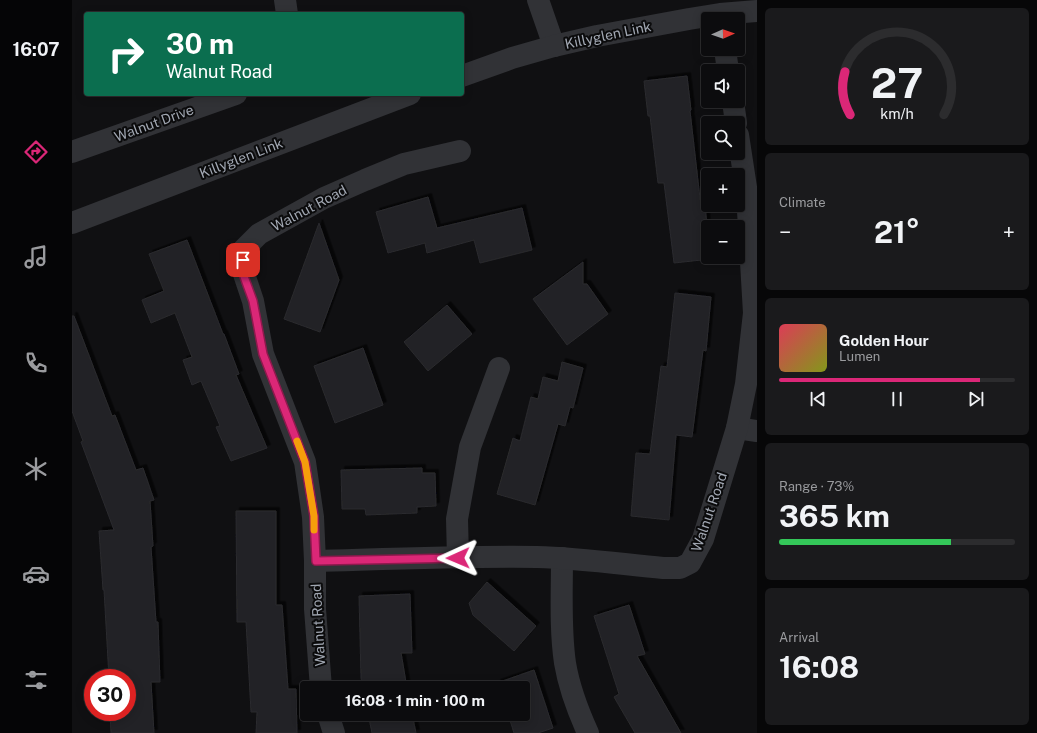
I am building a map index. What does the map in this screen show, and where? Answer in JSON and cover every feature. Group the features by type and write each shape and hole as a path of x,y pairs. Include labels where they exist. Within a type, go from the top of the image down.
{"street":[{"path":"285,0 287,12"},
{"path":"538,0 554,46"},
{"name":"Killyglen Link","path":"745,13 757,11"},
{"name":"Killyglen Link","path":"464,75 512,58 554,46 650,26 701,18"},
{"name":"Walnut Drive","path":"72,152 230,96"},
{"name":"Killyglen Link","path":"72,223 405,96"},
{"name":"Walnut Road","path":"320,681 315,609 316,561 314,516 305,462 263,354 253,301 242,271 243,250 259,234 324,198 404,164 460,151"},
{"name":"Walnut Road","path":"316,561 536,557 562,558 663,568 680,568 690,563 702,539 747,429 746,384 754,313 752,193 744,160"},
{"path":"458,558 457,519 470,447 499,368"},
{"path":"562,558 562,623 565,664 577,708 588,733"},
{"path":"330,721 334,733"}],"building":[{"path":"687,76 701,212 706,212 706,220 701,220 701,260 674,263 664,183 658,183 644,81"},
{"path":"428,197 437,228 522,208 532,250 480,263 474,240 427,253 425,243 388,253 376,212"},
{"path":"319,223 339,280 320,332 284,319"},
{"path":"187,240 239,374 236,375 267,448 231,461 216,427 220,426 201,381 192,385 183,360 192,357 175,313 151,323 142,300 164,291 149,254"},
{"path":"583,262 583,284 587,284 608,314 567,345 533,299"},
{"path":"675,293 711,297 706,351 703,350 692,437 676,435 669,520 631,516 636,453 650,454 661,366 667,367"},
{"path":"447,305 472,334 428,371 404,342"},
{"path":"72,316 74,316 112,416 115,415 136,470 143,468 154,500 150,501 153,546 151,547 156,622 158,622 160,682 151,682 154,733 111,733 110,721 136,721 136,669 108,669 99,531 114,530 81,442 83,441 72,411"},
{"path":"363,348 383,405 335,423 314,366"},
{"path":"562,362 583,368 573,408 570,407 565,426 558,424 535,505 497,494 513,438 520,441 531,397 538,399 543,377 558,381"},
{"path":"422,468 422,473 435,473 436,506 417,507 417,513 366,515 365,509 342,509 341,470"},
{"path":"236,511 276,511 276,605 282,605 288,689 296,689 297,733 256,733 257,712 251,712 246,622 237,622"},
{"path":"487,582 536,626 514,651 473,615 469,603"},
{"path":"410,594 412,653 401,653 406,681 362,681 359,596"},
{"path":"629,605 645,654 637,656 681,733 635,733 614,697 619,694 594,616"},
{"path":"534,670 553,728 538,733 514,733 510,721 530,721 530,681 503,681"},
{"path":"369,721 413,721 416,733 372,733"}],"slow traffic":[{"path":"297,441 305,462 314,516 314,530"}],"route":[{"path":"243,260 242,271 253,301 263,354 305,462 314,516 316,561 458,558"}]}
